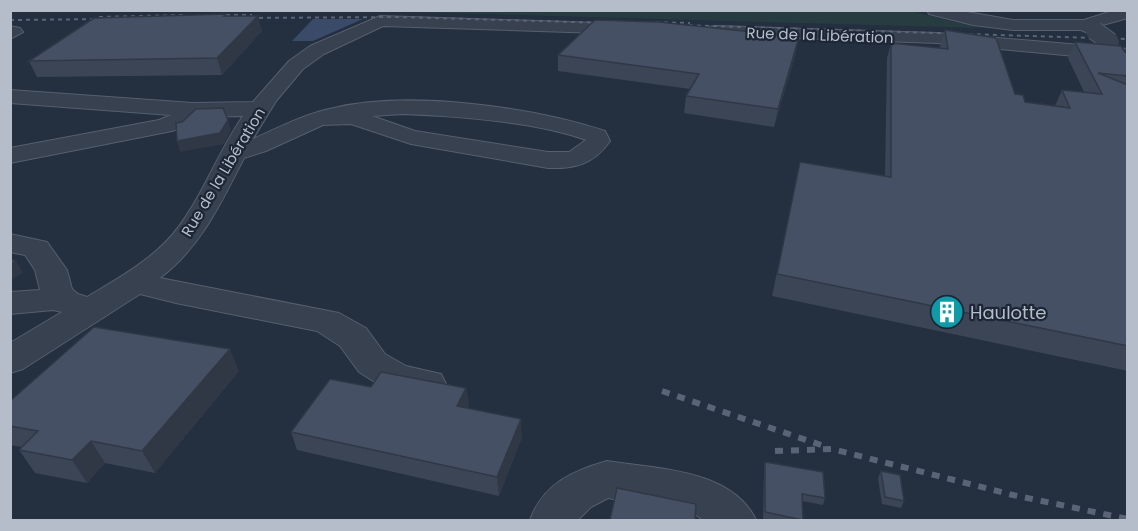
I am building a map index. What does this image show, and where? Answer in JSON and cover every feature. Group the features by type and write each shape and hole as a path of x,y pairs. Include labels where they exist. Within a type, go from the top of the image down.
{"street":[{"path":"935,10 973,20 1097,32 1128,54"},
{"path":"1097,32 1128,12"},
{"name":"Rue de la Libération","path":"10,360 77,305 135,282 163,261 183,241 204,210 257,113 281,80 306,57 372,24 384,21 645,29"},
{"name":"Rue de la Libération","path":"700,31 937,38 1128,54"},
{"path":"10,96 188,114"},
{"path":"234,152 252,149 296,127 323,118 364,110 431,107 589,131 597,136 598,141 583,158 548,160 436,142 353,117 323,118"},
{"path":"10,117 75,118 257,113"},
{"path":"10,156 164,126 188,114"},
{"path":"10,142 48,132 75,118"},
{"path":"10,243 36,248 51,270 57,293 77,305"},
{"path":"135,282 176,294 327,321 353,337 372,363 397,378 427,384"},
{"path":"10,303 33,300 77,305"},
{"path":"553,520 571,497 595,482 607,479 703,497 716,503 733,520"}],"green space":[{"path":"907,10 979,28 408,12"}],"water":[{"path":"313,19 363,19 313,41 292,41"}],"building":[{"path":"226,14 224,16 258,16 217,58 29,61 94,18"},
{"path":"595,20 659,22 799,37 778,109 686,96 699,74 558,55"},
{"path":"945,30 996,38 1015,94 1023,95 1025,102 1070,108 1062,90 1102,94 1075,42 1121,46 1128,53 1128,76 1098,73 1128,85 1128,346 777,274 800,162 891,177 891,43 948,49"},
{"path":"223,108 228,120 220,133 177,141 176,123 182,122 196,109"},
{"path":"94,327 230,349 142,451 91,441 72,460 19,450 38,431 10,426 10,401"},
{"path":"381,372 466,388 457,406 521,419 497,477 291,432 330,379 371,387"},
{"path":"765,462 823,472 825,498 802,494 803,520 765,512"},
{"path":"881,471 900,475 904,501 885,497"},
{"path":"617,488 696,504 695,520 610,520"}],"railway":[{"path":"99,17 183,15"},
{"path":"210,15 252,15"},
{"path":"243,18 398,17 609,23"},
{"path":"10,20 108,19"},
{"path":"648,22 690,23"},
{"path":"681,25 1128,39"},
{"path":"662,391 824,446"},
{"path":"775,451 832,449 1013,495 1128,519"}],"place":[{"name":"Haulotte","path":"947,312"}]}
